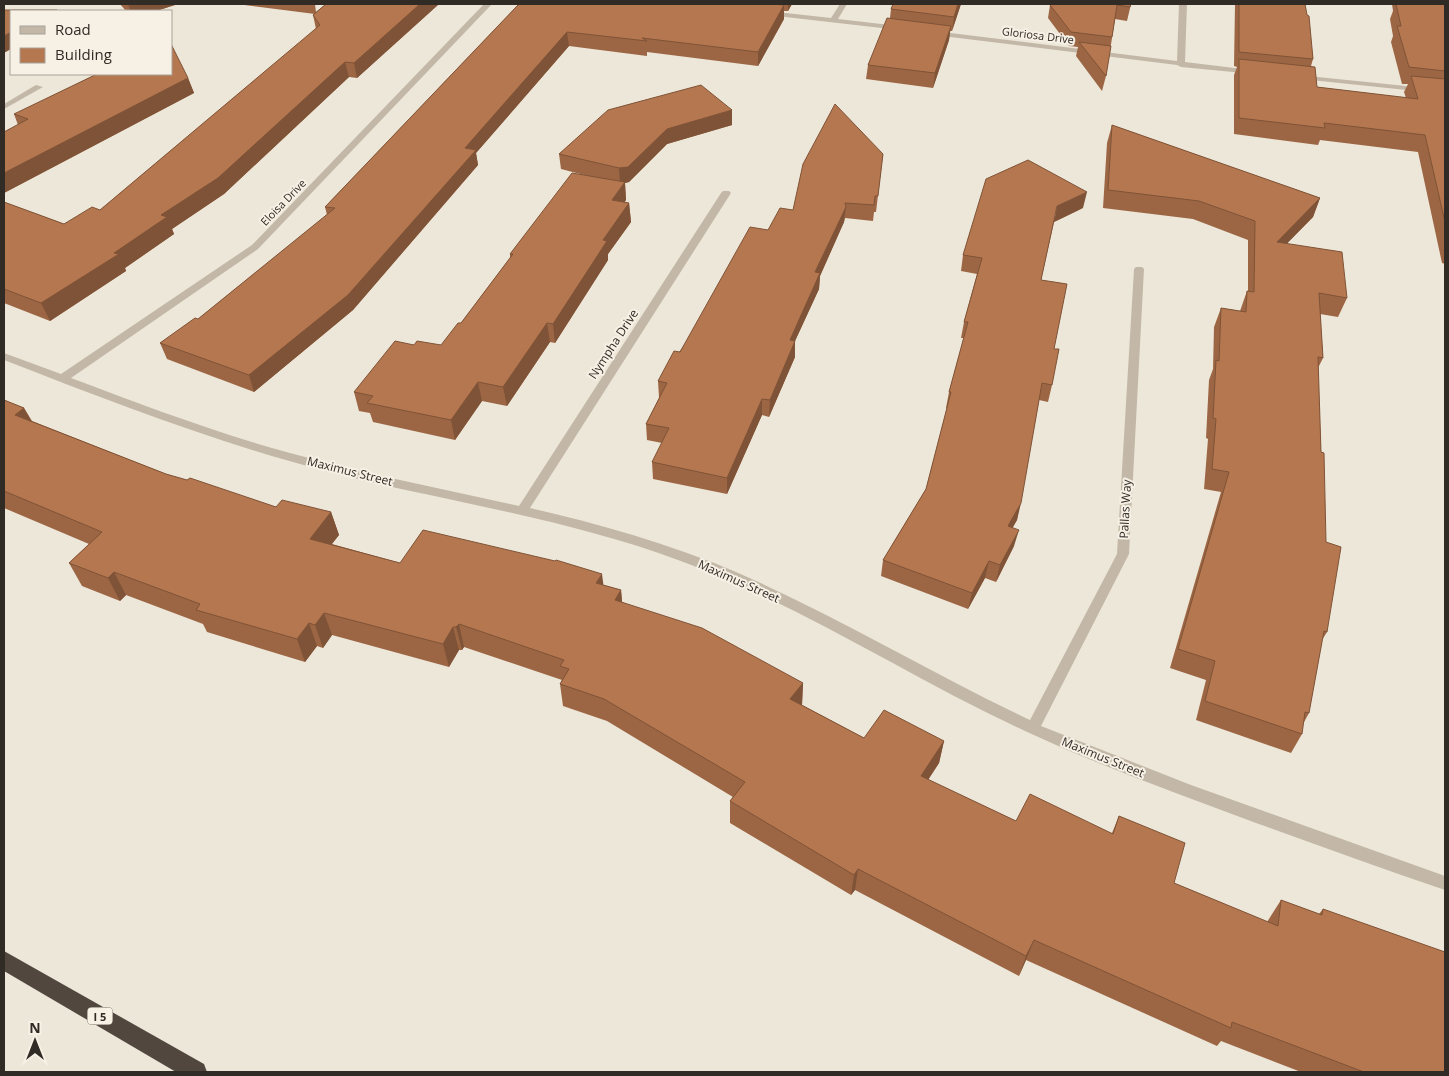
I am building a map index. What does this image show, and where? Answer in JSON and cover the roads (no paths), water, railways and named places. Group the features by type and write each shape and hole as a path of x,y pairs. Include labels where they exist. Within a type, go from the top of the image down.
{"highway":[{"name":"I 5","path":"4,960 196,1072"}],"street":[{"name":"Eloisa Drive","path":"62,378 255,247 488,4"},
{"path":"834,20 843,4"},
{"path":"1181,65 1183,4"},
{"path":"756,11 904,29"},
{"name":"Gloriosa Drive","path":"924,32 1181,65 1260,73"},
{"path":"1289,76 1445,92"},
{"path":"4,107 39,87"},
{"name":"Nympha Drive","path":"523,510 726,193"},
{"name":"Pallas Way","path":"1033,728 1123,554 1139,269"},
{"name":"Maximus Street","path":"4,356 230,439 325,467 614,532 689,558 766,592 948,688 1033,728 1144,774 1445,882"}]}
